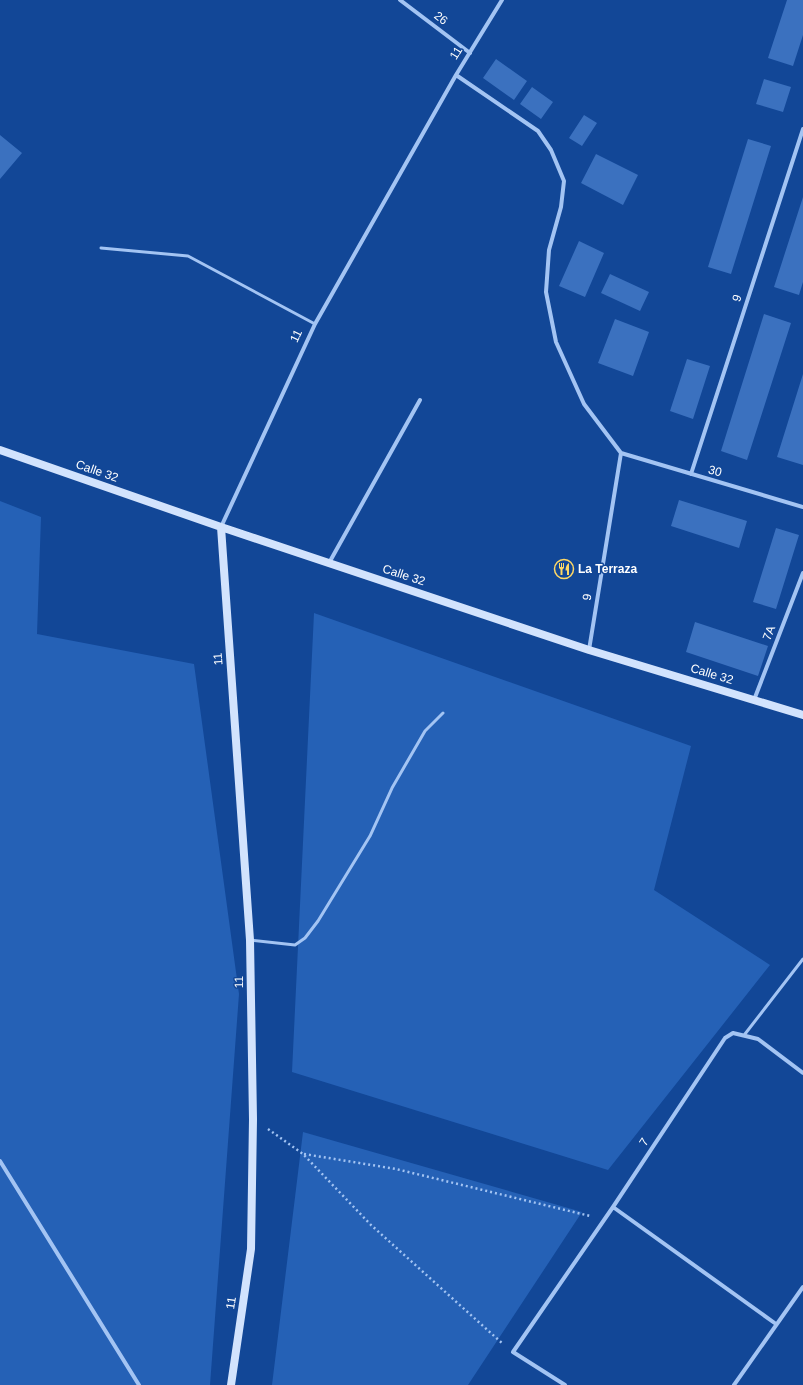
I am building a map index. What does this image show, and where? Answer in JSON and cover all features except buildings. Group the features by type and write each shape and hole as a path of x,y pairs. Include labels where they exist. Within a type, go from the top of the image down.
{"street":[{"name":"26","path":"400,0 470,52"},
{"name":"11","path":"231,1385 251,1249 254,1120 250,940 221,527 315,324 456,75 502,0"},
{"path":"456,75 538,131 551,150 564,181 561,207 549,250 546,292 556,342 584,404 621,453"},
{"name":"9","path":"691,474 803,129"},
{"path":"329,563 420,400"},
{"name":"Calle 32","path":"0,450 221,527 589,650 803,715"},
{"name":"30","path":"621,453 803,507"},
{"name":"9","path":"589,650 621,453"},
{"name":"7A","path":"754,700 803,573"},
{"name":"7","path":"513,1352 613,1206 724,1038 733,1033 745,1034"},
{"path":"745,1034 758,1039 803,1073"},
{"path":"0,1161 139,1385"},
{"path":"613,1206 776,1324"},
{"path":"734,1385 803,1287"},
{"path":"513,1352 566,1385"}],"lane":[{"path":"101,248 188,256 315,324"},
{"path":"250,940 296,945 305,938 318,921 370,836 392,788 425,731 443,713"},
{"path":"745,1034 803,959"}],"path":[{"path":"254,1120 303,1154 371,1225 491,1335 513,1352"},
{"path":"303,1154 396,1169 604,1219"}],"shaded area":[{"path":"0,501 41,517 37,634 194,664 239,994 210,1385 0,1385"},
{"path":"314,613 691,746 654,890 770,965 608,1170 292,1072"},
{"path":"303,1132 582,1212 468,1385 272,1385"}],"place":[{"name":"La Terraza","path":"564,569"}]}
